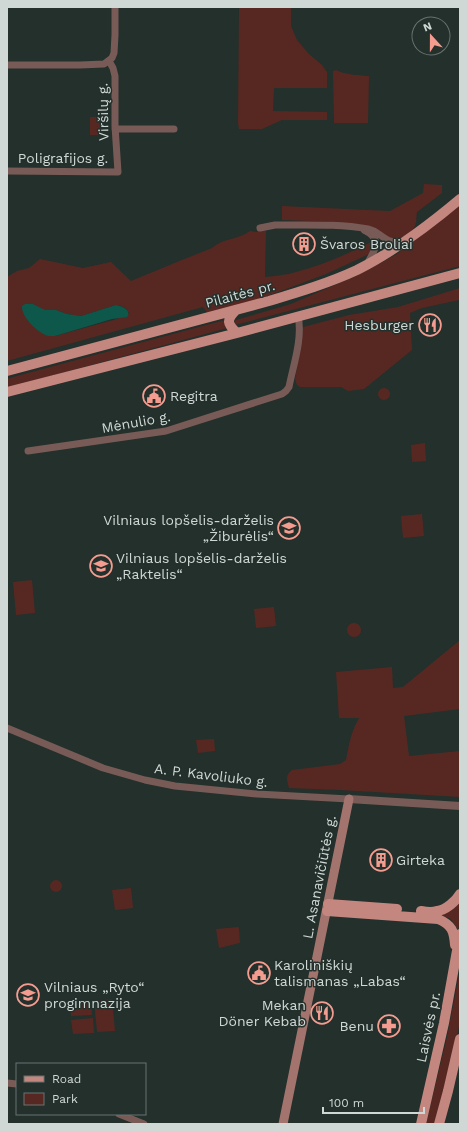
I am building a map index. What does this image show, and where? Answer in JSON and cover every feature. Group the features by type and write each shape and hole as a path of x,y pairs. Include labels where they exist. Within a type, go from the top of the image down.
{"main road":[{"name":"Pilaitės pr.","path":"7,371 236,310 316,287 357,270 404,242 460,199"},
{"path":"7,392 237,333 460,273"},
{"path":"236,310 231,315 229,324 237,333"},
{"name":"L. Asanavičiūtės g.","path":"283,1124 349,799"},
{"path":"328,907 437,912 449,906 460,894"},
{"path":"328,907 438,919 448,924 452,929 454,934 456,956"},
{"name":"Laisvės pr.","path":"420,1124 444,1023 460,934"},
{"path":"439,1124 460,1039"}],"street":[{"path":"7,65 104,64 112,58 115,48 114,7"},
{"name":"Viršilų g.","path":"109,61 115,76 115,129 118,172"},
{"path":"115,129 174,129"},
{"name":"Poligrafijos g.","path":"7,171 118,172"},
{"path":"260,228 275,225 341,226 373,230 379,233 386,240 392,242 404,242"},
{"path":"358,228 371,234 375,241 376,248 367,264"},
{"name":"Mėnulio g.","path":"28,451 166,431 282,394 289,387 300,323 298,316"},
{"name":"A. P. Kavoliuko g.","path":"7,728 103,768 145,780 175,786 241,793 349,799"},
{"path":"349,799 460,806"},
{"path":"122,1115 144,1124"}],"green space":[{"path":"239,7 291,7 291,26 297,40 327,72 327,88 274,88 273,111 327,112 327,120 282,120 262,129 239,129"},
{"path":"336,70 348,74 369,76 368,123 334,123 333,71"},
{"path":"90,117 102,117 102,135 90,135"},
{"path":"424,184 442,185 442,193 417,212 416,223 412,231 398,239 338,222 282,220 282,206 390,211 423,193"},
{"path":"460,205 460,266 235,325 234,322 236,320 291,304 358,275 397,254"},
{"path":"266,230 265,277 288,274 316,266 335,259 373,241 374,244 369,254 326,274 254,301 208,313 203,307 7,361 7,277 17,271 29,268 40,259 83,268 111,262 131,281 212,248 221,242 241,236 250,231 256,232","holes":["25,304 33,304 44,310 56,310 67,314 81,316 116,305 124,307 129,313 117,319 55,336 48,336"]},
{"path":"460,288 460,305 459,300 422,308 410,313 412,350 364,389 348,391 341,387 300,387 297,385 295,379 303,327 349,315 398,307"},
{"path":"225,320 227,328 7,388 7,379 13,377"},
{"path":"382,388 386,388 390,394 386,400 382,400 378,396 378,392"},
{"path":"425,443 426,461 412,462 411,445"},
{"path":"422,514 424,536 403,538 401,516"},
{"path":"32,580 35,613 16,615 13,582"},
{"path":"274,607 276,626 256,628 254,609"},
{"path":"354,623 359,625 361,630 359,635 354,637 349,635 347,630 349,625"},
{"path":"460,640 460,709 404,716 409,756 460,751 460,797 289,788 287,776 292,770 340,764 346,760 352,733 359,718 339,718 336,672 392,667 393,688 403,687"},
{"path":"214,739 215,751 198,753 196,740"},
{"path":"56,880 60,882 62,886 60,890 56,892 52,890 50,886 52,882"},
{"path":"131,888 133,908 115,910 112,890"},
{"path":"460,902 458,930 451,919 441,915 448,912"},
{"path":"239,927 240,943 219,948 216,929"},
{"path":"460,970 460,1022 435,1124 426,1124 447,1037"},
{"path":"112,999 115,1031 97,1032 94,1001"},
{"path":"91,1001 92,1015 71,1016 70,1002"},
{"path":"93,1018 94,1033 73,1034 71,1020"}],"shaded area":[{"path":"25,304 33,304 45,310 56,310 67,314 81,316 116,305 126,309 128,311 128,315 127,317 112,319 55,336 48,336 40,332 27,320 22,310 22,306"}],"place":[{"name":"Švaros Broliai","path":"304,244"},
{"name":"Hesburger","path":"430,325"},
{"name":"Regitra","path":"154,396"},
{"name":"Vilniaus lopšelis-darželis „Žiburėlis“","path":"289,528"},
{"name":"Vilniaus lopšelis-darželis „Raktelis“","path":"101,566"},
{"name":"Girteka","path":"381,860"},
{"name":"Karoliniškių talismanas „Labas“","path":"259,973"},
{"name":"Vilniaus „Ryto“ progimnazija","path":"28,995"},
{"name":"Mekan Döner Kebab","path":"322,1013"},
{"name":"Benu","path":"389,1026"}]}
